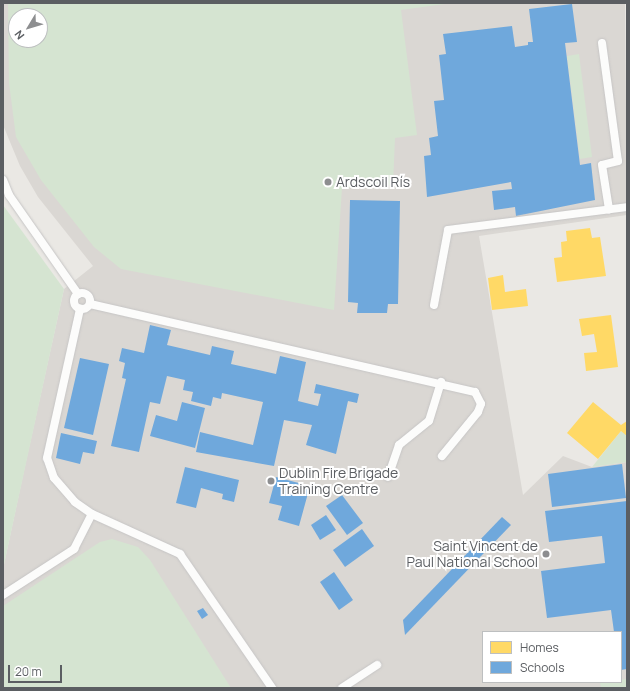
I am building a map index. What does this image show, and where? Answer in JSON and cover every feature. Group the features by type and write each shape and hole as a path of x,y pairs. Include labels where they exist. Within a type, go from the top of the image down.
{"lane":[{"path":"602,43 618,161 602,165 609,209"},
{"path":"3,180 9,195 78,294 87,295 90,304"},
{"path":"434,305 448,230 627,207"},
{"path":"78,294 74,302 80,309"},
{"path":"80,309 90,304 441,382 475,392 481,404 478,412 442,456"},
{"path":"80,309 47,458 54,478 75,502 92,514 180,554 272,688"},
{"path":"388,477 400,446 429,421 441,382"},
{"path":"3,596 74,549 92,514"},
{"path":"342,688 377,665"}],"shaded area":[{"path":"3,3 625,3 627,215 479,236 523,495 563,456 592,467 627,462 627,688 3,688 3,569 64,289 93,266 38,197 20,166 3,125"}],"green space":[{"path":"8,3 452,3 401,10 417,135 395,138 393,185 342,188 334,310 121,269 94,247 41,180 16,137 9,83 9,48 48,48 48,8 8,8"},
{"path":"579,54 592,157 580,159 567,56"},
{"path":"3,205 64,289 3,569"},
{"path":"621,431 627,435 627,462 592,467"},
{"path":"112,539 138,547 150,560 231,688 3,688 3,606 100,542"},
{"path":"627,679 627,688 601,688 600,683 622,683 622,680"}],"building: Homes":[{"path":"590,228 592,238 600,237 606,276 557,282 554,258 562,257 561,242 567,241 566,231"},
{"path":"503,275 505,292 526,289 528,306 492,310 488,278"},
{"path":"611,315 618,367 586,371 584,353 597,352 594,334 582,336 579,319"},
{"path":"593,402 621,425 627,421 627,436 621,431 598,459 567,433"}],"building: Schools":[{"path":"572,4 577,42 565,43 580,165 591,163 595,200 516,216 515,207 494,210 492,191 512,189 511,182 427,197 424,156 431,155 429,138 438,136 434,101 444,100 439,55 446,54 443,34 512,26 515,47 528,45 528,42 533,42 529,9"},
{"path":"350,200 400,201 398,304 388,304 387,313 357,313 358,303 348,302"},
{"path":"150,325 171,330 167,345 210,355 212,346 234,351 231,364 276,374 280,356 306,362 298,401 318,406 321,394 314,393 316,384 359,394 357,403 348,401 336,454 306,445 312,425 284,420 274,466 196,452 200,432 253,445 263,402 222,393 221,399 213,397 211,406 191,401 193,392 183,390 185,380 167,376 160,404 150,402 139,452 111,446 126,379 122,378 125,363 119,361 122,348 144,353"},
{"path":"80,358 109,364 93,435 64,428"},
{"path":"182,402 205,408 195,448 150,436 156,415 177,421"},
{"path":"61,433 97,441 94,454 83,452 80,464 56,458"},
{"path":"622,464 626,498 552,507 548,474"},
{"path":"185,467 239,480 234,502 222,499 223,494 201,488 196,508 176,503"},
{"path":"276,477 310,486 299,526 278,520 282,506 269,503"},
{"path":"342,495 363,523 347,535 326,506"},
{"path":"627,501 627,669 622,670 622,631 614,631 611,610 547,618 541,571 605,563 602,536 549,542 545,511"},
{"path":"326,515 336,530 320,540 311,525"},
{"path":"502,517 511,525 405,635 403,620"},
{"path":"362,529 374,546 345,567 333,550"},
{"path":"334,572 353,600 339,610 320,582"},
{"path":"203,608 208,615 202,619 197,611"}],"place":[{"name":"Ardscoil Rís","path":"328,182"},
{"name":"Dublin Fire Brigade Training Centre","path":"271,481"},
{"name":"Saint Vincent de Paul National School","path":"546,554"}]}
